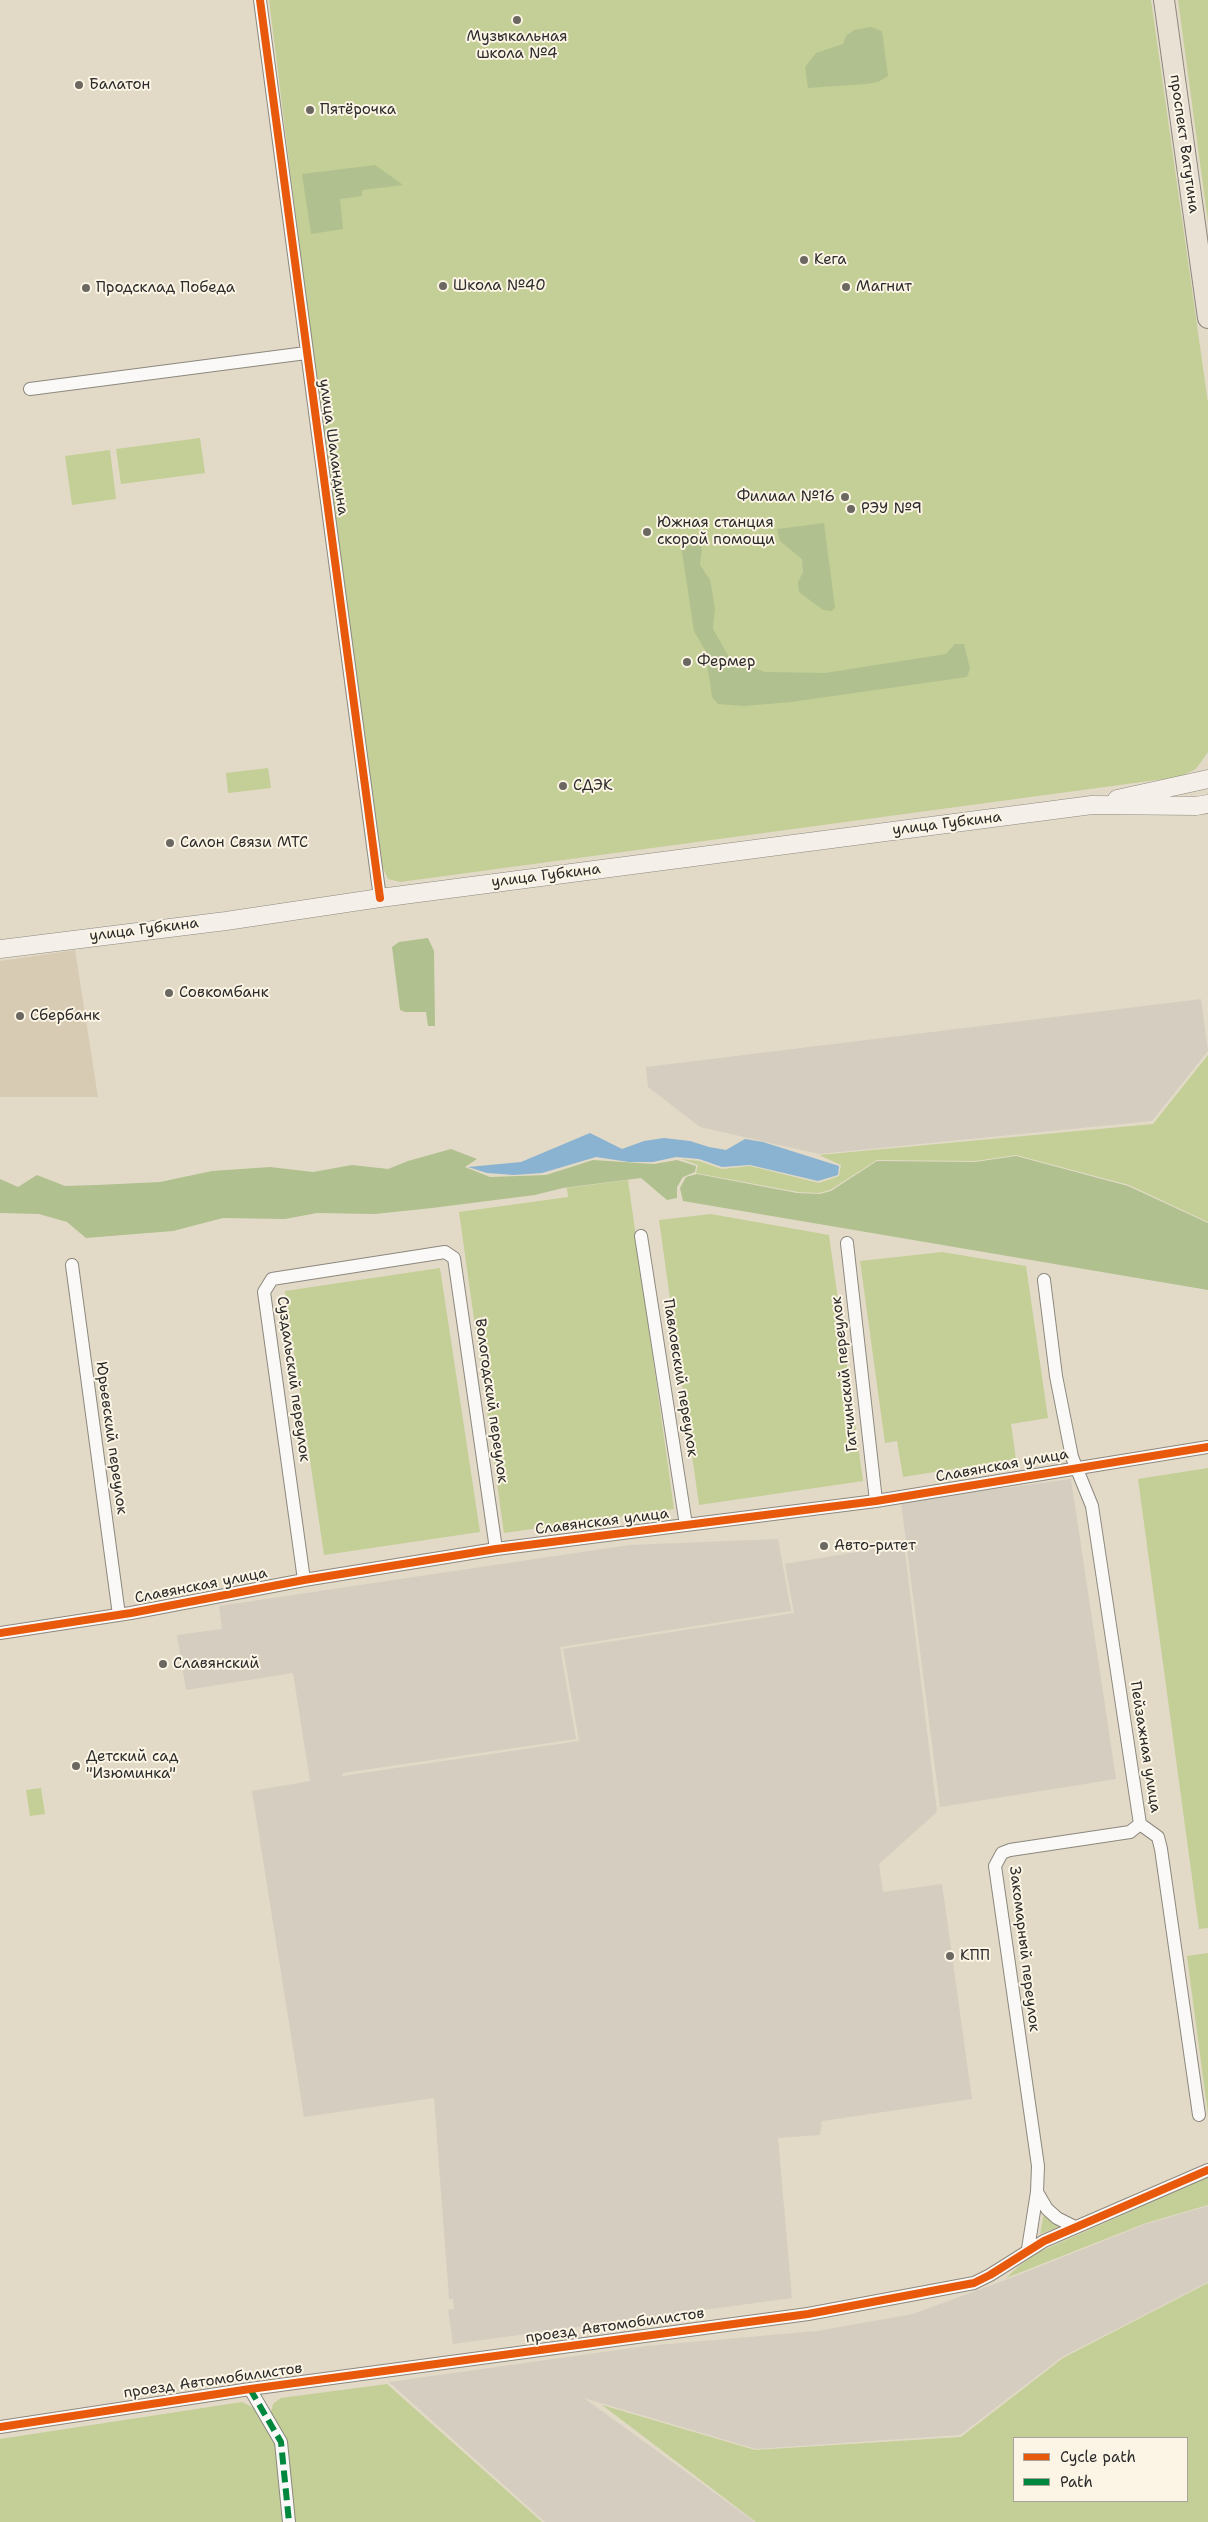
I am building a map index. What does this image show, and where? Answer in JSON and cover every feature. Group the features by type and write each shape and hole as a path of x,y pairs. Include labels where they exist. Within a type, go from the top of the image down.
{"main road":[{"name":"проспект Ватутина","path":"1164,0 1208,318"},
{"name":"улица Губкина","path":"0,949 226,921 380,898 1092,805 1205,776"},
{"name":"улица Губкина","path":"1092,805 1207,805"}],"street":[{"name":"улица Шаландина","path":"260,0 380,898"},
{"path":"30,389 306,353"},
{"name":"Павловский переулок","path":"641,1236 686,1525"},
{"name":"Гатчинский переулок","path":"847,1243 876,1501"},
{"name":"Суздальский переулок","path":"304,1580 264,1292 272,1279 445,1252 454,1258"},
{"name":"Вологодский переулок","path":"454,1258 496,1549"},
{"name":"Юрьевский переулок","path":"72,1265 118,1615"},
{"name":"Пейзажная улица","path":"1044,1280 1056,1376 1075,1468 1088,1493 1092,1506 1140,1824 1158,1837 1162,1849 1199,2115"},
{"name":"Славянская улица","path":"0,1633 118,1615 304,1580 496,1549 876,1501 1208,1447"},
{"name":"Закомарный переулок","path":"1028,2249 1038,2192 1038,2166 995,1866 1002,1853 1010,1850 1130,1832 1140,1824"},
{"name":"проезд Автомобилистов","path":"0,2427 250,2389 800,2315 974,2283 1004,2267 1028,2249 1208,2170"},
{"path":"1038,2192 1047,2209 1057,2218 1075,2227"},
{"path":"250,2389 281,2442 289,2522"}],"shaded area":[{"path":"75,950 98,1097 0,1097 0,961"},
{"path":"1201,999 1208,1051 1152,1121 819,1154 700,1127 648,1087 646,1067"},
{"path":"1071,1479 1116,1779 940,1807 901,1502"},
{"path":"778,1539 791,1611 560,1647 576,1739 343,1773 342,1776 579,1741 563,1649 794,1613 785,1564 904,1544 937,1812 879,1864 883,1892 942,1884 972,2099 822,2121 820,2135 778,2138 792,2298 453,2344 448,2310 454,2309 453,2299 449,2299 434,2098 304,2117 252,1791 310,1781 293,1673 186,1690 177,1635 222,1629 219,1606 629,1545"},
{"path":"1208,2206 1208,2282 1062,2357 960,2435 756,2449 584,2398 755,2522 545,2522 389,2382 646,2346 817,2331 913,2314 1008,2279 1146,2224"}],"green space":[{"path":"269,0 1151,0 1208,403 1208,752 1196,769 1179,777 400,882 388,879 383,868 312,346"},
{"path":"1178,0 1208,0 1208,222"},
{"path":"871,27 882,31 888,76 878,82 866,84 808,88 805,67 816,53 843,44 846,36 854,30"},
{"path":"375,165 403,185 362,190 362,196 340,199 343,229 311,234 302,174"},
{"path":"200,438 205,473 121,484 116,449"},
{"path":"110,450 116,499 72,505 65,456"},
{"path":"824,523 835,608 832,611 823,610 799,592 798,582 803,572 802,559 780,541 777,529"},
{"path":"690,538 698,542 702,549 700,565 710,580 715,608 713,629 730,659 765,672 825,673 946,654 955,644 964,644 970,669 967,677 791,702 744,706 718,704 712,697 705,650 694,631 680,539"},
{"path":"268,768 271,788 228,793 226,773"},
{"path":"428,938 434,951 435,1026 428,1026 426,1012 405,1012 400,1010 392,947 399,942"},
{"path":"1208,1055 1208,1222 1129,1185 1016,1155 975,1161 877,1160 830,1190 819,1193 798,1192 696,1173 698,1165 681,1159 699,1161 722,1169 750,1166 819,1183 839,1176 841,1165 819,1155 1153,1124"},
{"path":"451,1149 477,1159 465,1167 490,1177 546,1175 593,1160 654,1164 677,1160 696,1166 695,1172 683,1177 677,1187 677,1198 667,1200 641,1178 563,1188 535,1195 432,1208 375,1214 317,1213 285,1219 223,1218 173,1231 86,1238 67,1222 39,1214 0,1213 0,1179 18,1187 37,1175 65,1186 160,1182 212,1171 270,1167 313,1172 352,1165 388,1169 408,1161"},
{"path":"1016,1156 1128,1186 1208,1223 1208,1290 683,1201 680,1188 686,1177 697,1174 797,1193 820,1194 831,1191 877,1161 975,1162"},
{"path":"628,1180 674,1509 504,1533 459,1212 568,1197 567,1188"},
{"path":"711,1214 829,1235 863,1481 699,1505 659,1220"},
{"path":"942,1252 1026,1266 1048,1418 1011,1424 1016,1459 903,1477 897,1441 885,1443 860,1261"},
{"path":"440,1268 480,1532 324,1555 285,1291"},
{"path":"1208,1468 1208,1928 1199,1929 1138,1479"},
{"path":"41,1788 45,1814 30,1816 26,1790"},
{"path":"1208,1953 1208,2115 1187,1956"},
{"path":"1208,2177 1208,2205 1146,2223 1006,2278 1039,2252"},
{"path":"1044,2214 1054,2223 1061,2226 1040,2234"},
{"path":"1208,2283 1208,2522 756,2522 602,2405 755,2450 961,2437 1063,2358"},
{"path":"387,2384 542,2522 293,2522 271,2412 273,2404 281,2398"},
{"path":"242,2402 256,2409 276,2443 284,2522 0,2522 0,2439"}],"water":[{"path":"590,1133 622,1149 644,1141 664,1138 690,1141 726,1150 745,1139 763,1142 839,1166 838,1175 818,1181 750,1165 722,1167 699,1159 676,1157 653,1162 629,1162 596,1157 542,1173 514,1175 487,1173 468,1167 521,1162"}],"marked path":[{"path":"250,2389 281,2442 289,2522"}],"cycle path":[{"path":"260,0 380,898"},
{"path":"0,1633 131,1613 304,1580 496,1549 876,1501 1208,1447"},
{"path":"0,2427 250,2389 808,2314 974,2283 1044,2241 1208,2170"}],"place":[{"name":"Музыкальная школа №4","path":"517,20"},
{"name":"Балатон","path":"79,85"},
{"name":"Пятёрочка","path":"310,110"},
{"name":"Кега","path":"804,260"},
{"name":"Школа №40","path":"443,286"},
{"name":"Магнит","path":"846,287"},
{"name":"Продсклад Победа","path":"86,288"},
{"name":"Филиал №16","path":"845,497"},
{"name":"РЭУ №9","path":"851,509"},
{"name":"Южная станция скорой помощи","path":"647,532"},
{"name":"Фермер","path":"687,662"},
{"name":"СДЭК","path":"563,786"},
{"name":"Салон Связи МТС","path":"170,843"},
{"name":"Совкомбанк","path":"169,993"},
{"name":"Сбербанк","path":"20,1016"},
{"name":"Авто-ритет","path":"824,1546"},
{"name":"Славянский","path":"163,1664"},
{"name":"Детский сад \"Изюминка\"","path":"76,1766"},
{"name":"КПП","path":"950,1956"}]}
